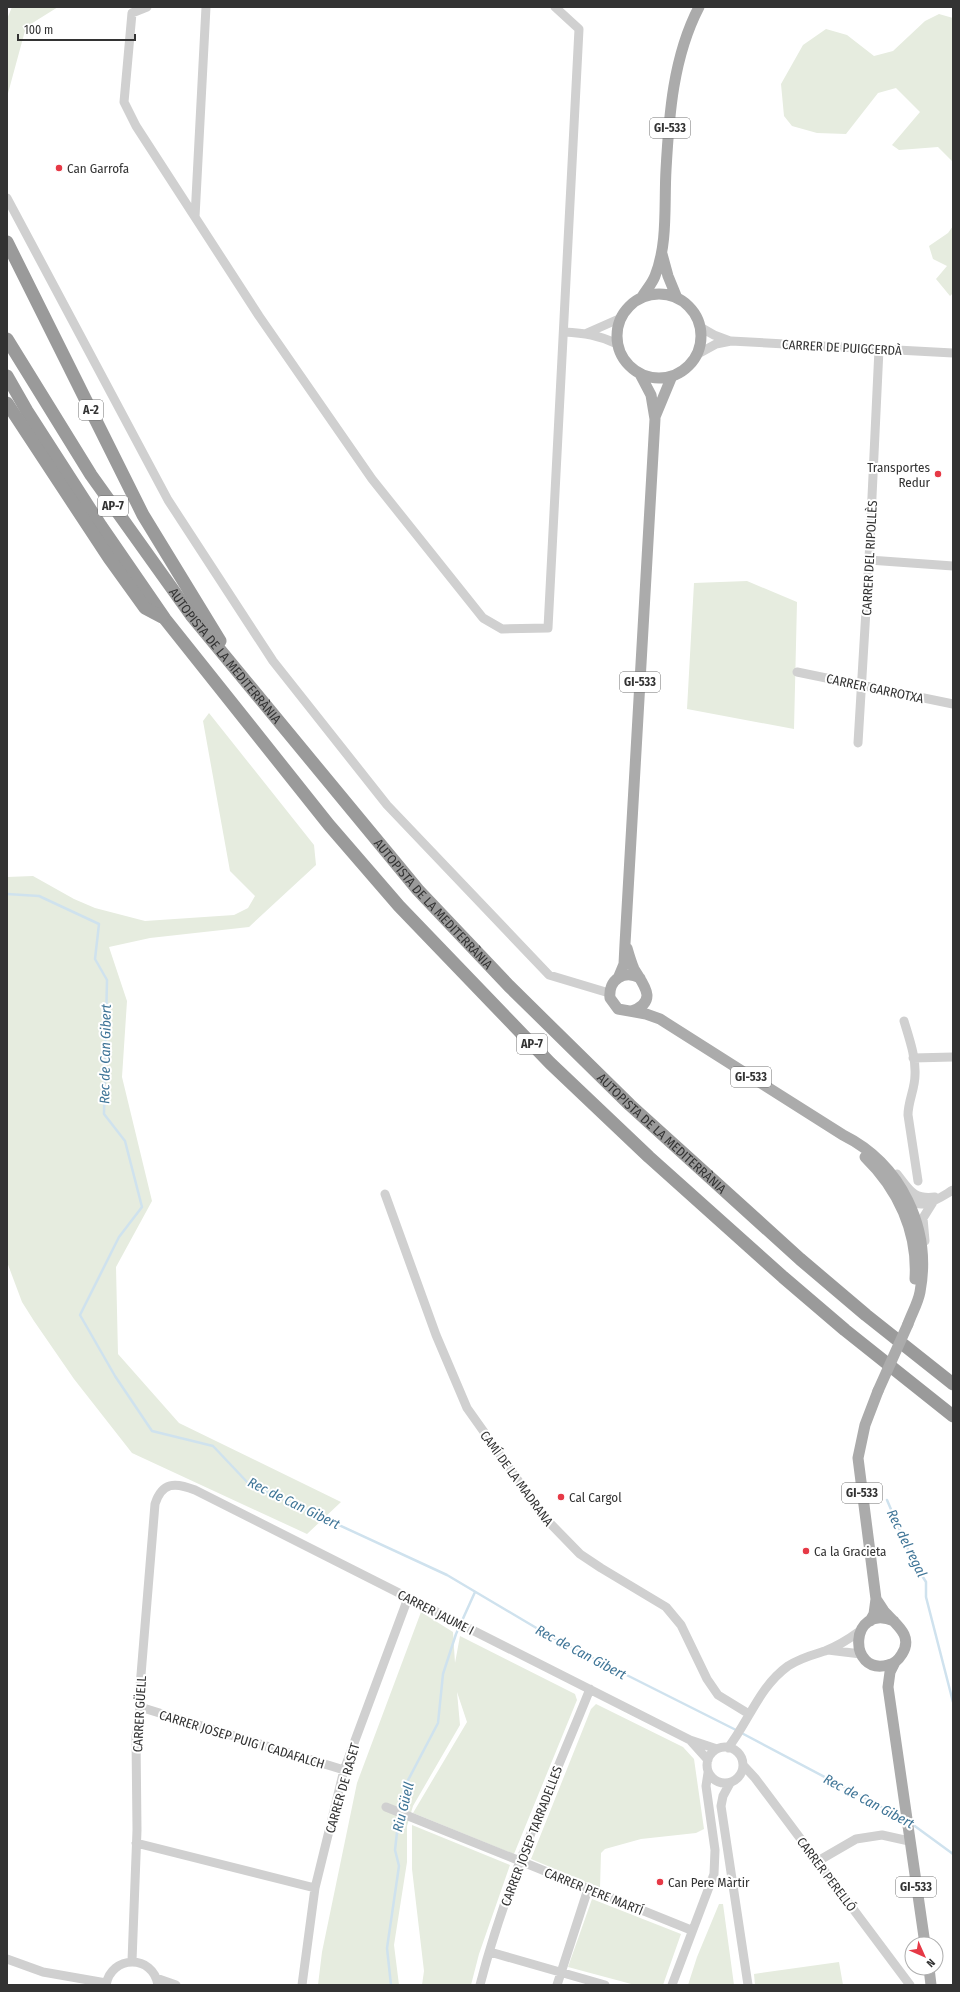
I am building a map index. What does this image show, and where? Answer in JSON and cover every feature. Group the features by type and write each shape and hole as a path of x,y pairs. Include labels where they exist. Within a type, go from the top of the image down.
{"highway":[{"name":"A-2","path":"7,242 143,516 179,576 215,630 232,664"},
{"name":"AUTOPISTA DE LA MEDITERRÀNIA","path":"7,339 91,475 191,615 418,890 565,1043 712,1181 866,1315 953,1384"},
{"name":"AUTOPISTA DE LA MEDITERRÀNIA","path":"7,376 27,411 101,526 166,619 363,865 437,947 550,1063 649,1158 845,1330 953,1416"},
{"path":"7,403 109,558 145,608 166,619"}],"main road":[{"name":"GI-533","path":"642,297 655,278 662,253 666,168 673,90 679,57 691,23 699,7"},
{"name":"GI-533","path":"662,253 668,276 677,298"},
{"name":"GI-533","path":"654,294 666,294 677,298 692,310 700,327 700,346 696,355 690,364 682,371 672,376 656,378 640,374 622,358 617,344 616,334 620,318 632,303 642,297 654,294"},
{"name":"GI-533","path":"640,374 651,395 655,419 624,964 619,976 612,984 609,993 615,1006 623,1011 660,1019 866,1148 896,1179 916,1217 923,1261 919,1293 865,1425 858,1458 876,1598 874,1614 870,1621 860,1631"},
{"name":"GI-533","path":"655,419 672,376"},
{"name":"GI-533","path":"625,944 633,966 646,986 647,997 660,1019"},
{"path":"619,976 630,974 640,978"},
{"path":"632,1012 642,1006 647,997"},
{"name":"GI-533","path":"843,1135 882,1174 899,1200 912,1236 916,1274 910,1318"},
{"name":"GI-533","path":"876,1598 884,1611 901,1627 906,1641 902,1655 895,1662 890,1672 888,1687 924,1936"},
{"path":"870,1621 880,1618 894,1621"},
{"path":"860,1631 858,1640 861,1654"},
{"name":"GI-533","path":"861,1654 872,1664 888,1687"},
{"path":"872,1664 886,1666 895,1662"}],"street":[{"path":"147,7 132,13 124,102 136,126 259,316 372,479 483,618 502,629 548,628 579,29 555,7"},
{"path":"194,216 206,7"},
{"path":"7,198 168,500 273,661 387,805 549,975 609,993"},
{"path":"587,333 620,318"},
{"name":"CARRER DE PUIGCERDÀ","path":"700,327 714,335 731,341"},
{"path":"564,332 587,333 603,337 617,344"},
{"name":"CARRER DE PUIGCERDÀ","path":"696,355 716,344 731,341 953,353"},
{"name":"CARRER DEL RIPOLLÈS","path":"858,743 869,560 879,349"},
{"path":"869,560 953,566"},
{"name":"CARRER GARROTXA","path":"796,672 953,704"},
{"path":"904,1021 913,1058 915,1075 908,1105 908,1115 918,1181"},
{"path":"913,1058 953,1056"},
{"path":"866,1148 876,1152 886,1161 911,1193 919,1197 927,1198 942,1196"},
{"path":"872,1164 882,1169 903,1198 909,1202 923,1204 933,1202 953,1190"},
{"name":"CAMÍ DE LA MADRANA","path":"385,1194 436,1335 467,1408 488,1439 543,1516 571,1545 601,1568 666,1607 681,1625 707,1679 718,1695 748,1717"},
{"path":"919,1293 925,1280 927,1258 923,1218 933,1202"},
{"name":"CARRER GÜELL","path":"132,1961 136,1842 136,1737 140,1707 140,1687 155,1504 157,1497 164,1489 175,1484 181,1484"},
{"name":"CARRER JAUME I","path":"181,1484 690,1740 717,1749"},
{"name":"CARRER DE RASET","path":"302,1985 315,1888 344,1770 408,1598"},
{"path":"732,1749 748,1717 766,1687 780,1672 802,1659 844,1642 860,1631"},
{"path":"826,1650 861,1654"},
{"name":"CARRER JOSEP TARRADELLES","path":"480,1985 502,1911 520,1862 590,1689"},
{"name":"CARRER JOSEP PUIG I CADAFALCH","path":"140,1707 344,1770"},
{"name":"CARRER JAUME I","path":"690,1740 708,1760"},
{"path":"672,1985 691,1930 711,1884 714,1869 715,1850 706,1786 708,1760 711,1754 717,1749 732,1749 740,1756 743,1765 738,1777 730,1783 722,1796 721,1806 748,1985"},
{"name":"CARRER PERELLÓ","path":"743,1765 818,1861 910,1985"},
{"path":"708,1773 716,1781 730,1783"},
{"name":"CARRER PERE MARTÍ","path":"386,1807 691,1930"},
{"path":"818,1861 856,1839 882,1835 909,1836"},
{"path":"136,1842 315,1888"},
{"path":"557,1985 588,1889"},
{"path":"490,1952 561,1971 605,1985"},
{"path":"7,1959 43,1972 106,1984 109,1975 116,1966 132,1961 145,1964 150,1969 157,1982 176,1985"}],"shaded area":[{"path":"12,7 58,7 26,27 7,97 7,19"},
{"path":"939,14 953,18 953,162 938,147 899,150 892,145 920,112 896,88 878,93 846,134 817,133 792,126 784,116 781,84 803,45 826,29 847,35 874,56 893,51 925,21"},
{"path":"953,226 953,293 950,296 936,279 947,266 933,259 929,246 948,233"},
{"path":"747,581 797,602 794,729 687,709 694,583"},
{"path":"209,713 314,845 316,865 249,927 150,938 109,947 127,1001 122,1077 152,1201 116,1267 118,1354 179,1423 341,1502 307,1534 132,1453 74,1379 34,1321 22,1302 7,1262 7,877 33,876 74,899 95,908 145,921 234,915 248,908 255,896 230,871 203,721"},
{"path":"421,1612 453,1632 455,1663 460,1636 575,1694 577,1700 514,1854 413,1813 467,1722 457,1692 460,1725 413,1806 407,1826 407,1862 394,1945 399,1985 318,1985 322,1952 357,1783"},
{"path":"596,1704 683,1747 694,1759 704,1829 696,1833 641,1839 605,1849 601,1853 600,1888 531,1859 591,1709"},
{"path":"412,1825 510,1865 479,1954 471,1985 422,1985 424,1971 412,1869"},
{"path":"592,1899 681,1934 663,1985 635,1985 568,1967"},
{"path":"719,1904 723,1904 734,1985 688,1985 697,1957"},
{"path":"839,1962 843,1985 755,1985 754,1974"}],"waterway":[{"name":"Rec de Can Gibert","path":"7,894 39,896 99,924 95,959 107,980 104,1114 125,1141 142,1207 119,1237 80,1315 115,1376 152,1431 213,1446 248,1483 447,1575 555,1639 734,1729 904,1819"},
{"name":"Rec del regal","path":"887,1500 913,1561 926,1582 926,1597 953,1702"},
{"name":"Riu Güell","path":"400,1810 405,1786 438,1723 443,1674 456,1634 475,1592"},
{"name":"Riu Güell","path":"391,1985 387,1948 399,1866 395,1850 399,1815"},
{"name":"Rec de Can Gibert","path":"912,1824 953,1854"}],"place":[{"name":"Can Garrofa","path":"59,168"},
{"name":"Transportes Redur","path":"938,474"},
{"name":"Cal Cargol","path":"561,1497"},
{"name":"Ca la Gracieta","path":"806,1551"},
{"name":"Can Pere Màrtir","path":"660,1882"}]}
